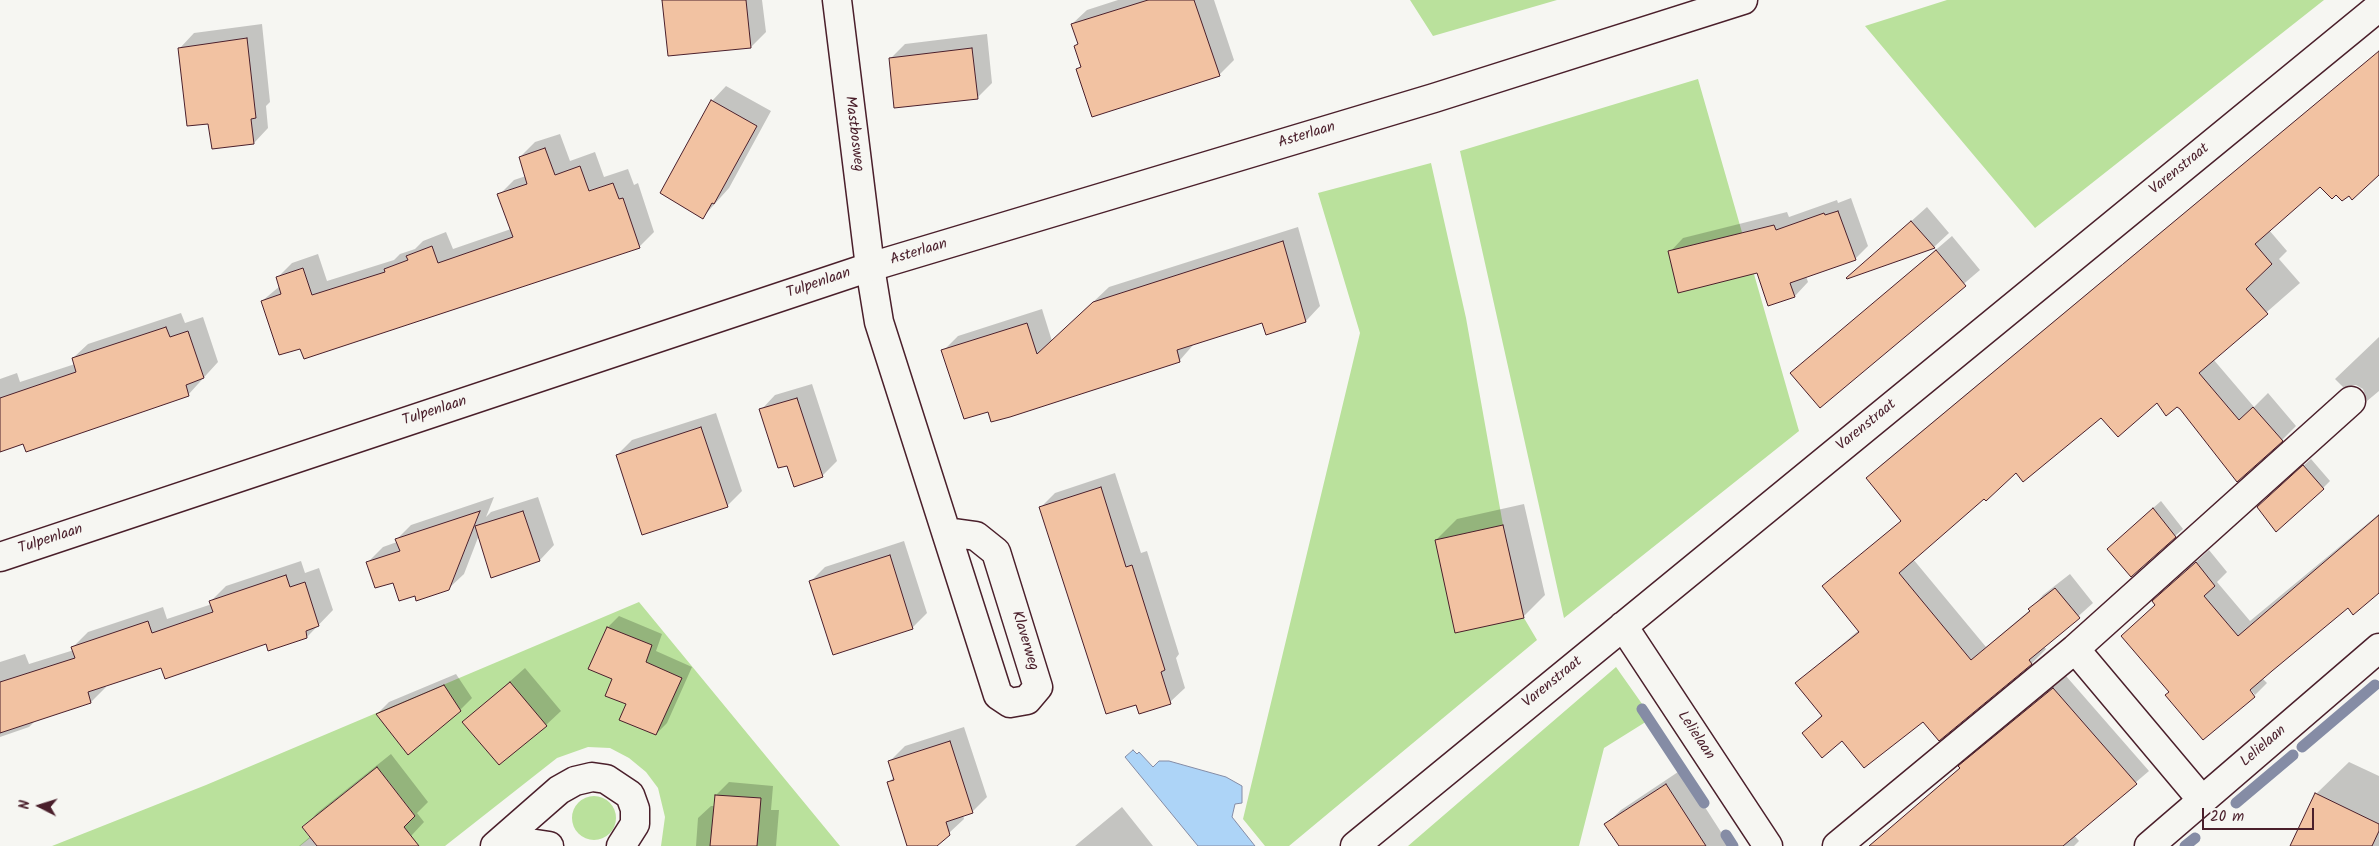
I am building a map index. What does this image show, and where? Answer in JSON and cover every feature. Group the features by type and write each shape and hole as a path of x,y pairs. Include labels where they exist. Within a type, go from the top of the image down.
{"street":[{"name":"Mastbosweg","path":"837,0 870,267"},
{"name":"Asterlaan","path":"870,267 1434,98 1743,0"},
{"name":"Varenstraat","path":"1355,846 2379,6"},
{"name":"Klaverweg","path":"870,267 879,322 998,696 1010,703 1027,700 1038,687 996,552 976,536 947,532"},
{"name":"Tulpenlaan","path":"0,557 870,267"},
{"path":"1837,846 2075,648 2351,401"},
{"name":"Lelielaan","path":"1624,626 1768,846"},
{"path":"2075,648 2202,800"},
{"name":"Lelielaan","path":"2149,846 2379,648"},
{"path":"499,843 559,790 575,781 592,777 606,779 630,795 635,809 635,824 620,846"},
{"path":"499,843 550,846"}],"green space":[{"path":"1410,0 1557,0 1433,36"},
{"path":"1947,0 2324,0 2035,228 1865,26"},
{"path":"1698,79 1799,431 1564,618 1460,151"},
{"path":"1431,163 1466,318 1503,525 1524,618 1537,640 1289,846 1265,846 1243,819 1360,333 1318,193"},
{"path":"639,602 840,846 661,846 665,817 658,788 646,772 629,758 610,748 588,747 557,758 445,846 400,846 412,837 404,827 415,816 386,778 373,788 364,777 302,827 310,838 300,846 52,846 206,785"},
{"path":"1616,667 1652,718 1604,748 1579,846 1408,846"},
{"path":"594,796 606,800 612,806 616,818 612,830 606,836 594,840 582,836 576,830 572,818 576,806 582,800"}],"water":[{"path":"1133,750 1137,754 1139,752 1153,767 1159,761 1169,761 1226,777 1242,786 1242,803 1235,804 1232,817 1255,846 1198,846 1125,757"}],"building":[{"path":"662,0 746,0 751,48 668,56"},
{"path":"1148,0 1194,0 1220,76 1092,117 1076,69 1081,67 1074,46 1078,44 1071,24"},
{"path":"247,38 256,118 251,119 254,144 212,149 208,124 187,126 178,48"},
{"path":"972,48 978,99 894,108 889,58"},
{"path":"2379,51 2379,175 2352,200 2349,196 2342,201 2336,195 2332,199 2320,187 2255,244 2272,264 2246,289 2268,314 2199,373 2239,420 2253,407 2283,441 2237,482 2180,409 2177,407 2166,416 2157,403 2118,437 2101,418 2023,482 2016,473 1986,501 1984,499 1899,573 1971,660 2030,611 2028,609 2055,588 2080,618 2029,660 2032,664 1939,741 1923,722 1864,768 1842,741 1822,758 1802,733 1822,716 1795,683 1859,632 1822,586 1901,521 1866,478"},
{"path":"711,100 757,126 714,204 712,203 703,219 660,193"},
{"path":"545,148 555,175 580,166 589,191 613,183 619,199 623,198 640,248 304,359 300,349 279,355 261,301 281,294 276,277 303,268 312,295 385,272 384,269 408,260 406,256 432,246 438,263 513,237 497,194 527,184 519,157"},
{"path":"1838,211 1856,260 1790,283 1795,297 1768,306 1757,273 1678,293 1668,251 1774,225 1776,230 1824,213 1825,215"},
{"path":"1911,221 1935,248 1846,278"},
{"path":"1283,241 1306,322 1266,335 1262,323 1177,350 1180,362 1010,417 991,422 988,412 964,419 941,350 1027,323 1037,354 1093,302"},
{"path":"1936,250 1966,286 1820,408 1790,373"},
{"path":"166,327 170,337 188,331 204,378 186,385 189,396 26,452 23,444 0,452 0,398 76,372 72,358"},
{"path":"797,398 823,477 794,487 787,466 778,468 759,409"},
{"path":"701,427 728,507 642,535 616,455"},
{"path":"2303,465 2324,489 2276,532 2257,507"},
{"path":"1101,487 1126,567 1132,565 1165,670 1161,672 1171,704 1139,714 1136,705 1106,714 1039,507"},
{"path":"2153,508 2176,537 2131,577 2107,549"},
{"path":"480,511 449,590 416,601 415,596 399,601 393,583 375,588 366,562 400,551 395,539"},
{"path":"523,511 540,561 491,578 475,526"},
{"path":"2379,515 2379,593 2353,615 2348,608 2272,671 2250,690 2255,697 2203,740 2165,695 2169,692 2121,636 2155,605 2152,601 2196,562 2215,586 2204,596 2238,636"},
{"path":"1503,525 1524,618 1455,633 1435,540"},
{"path":"890,555 913,629 833,655 809,581"},
{"path":"286,575 290,587 305,582 319,626 306,631 307,638 268,651 266,644 165,679 161,668 88,692 91,703 0,733 0,682 75,658 71,647 148,621 152,633 213,612 209,601"},
{"path":"607,627 652,645 646,662 682,678 656,735 619,720 626,704 605,696 612,679 588,669"},
{"path":"510,682 547,726 499,765 462,722"},
{"path":"444,685 461,711 408,755 376,714"},
{"path":"2053,688 2137,784 2063,846 1869,846 1960,768 1958,766"},
{"path":"950,741 973,813 946,822 950,835 937,846 907,846 887,782 894,780 888,761"},
{"path":"377,767 415,816 404,827 419,846 317,846 302,827"},
{"path":"1666,784 1706,846 1619,846 1604,824"},
{"path":"2315,793 2379,824 2379,831 2372,846 2290,846"},
{"path":"715,795 761,798 757,846 710,846"}],"waterway":[{"path":"2302,747 2375,685"},
{"path":"1642,709 1704,803"},
{"path":"2236,803 2293,755"},
{"path":"1726,835 1733,846"},
{"path":"2185,846 2195,838"}]}
